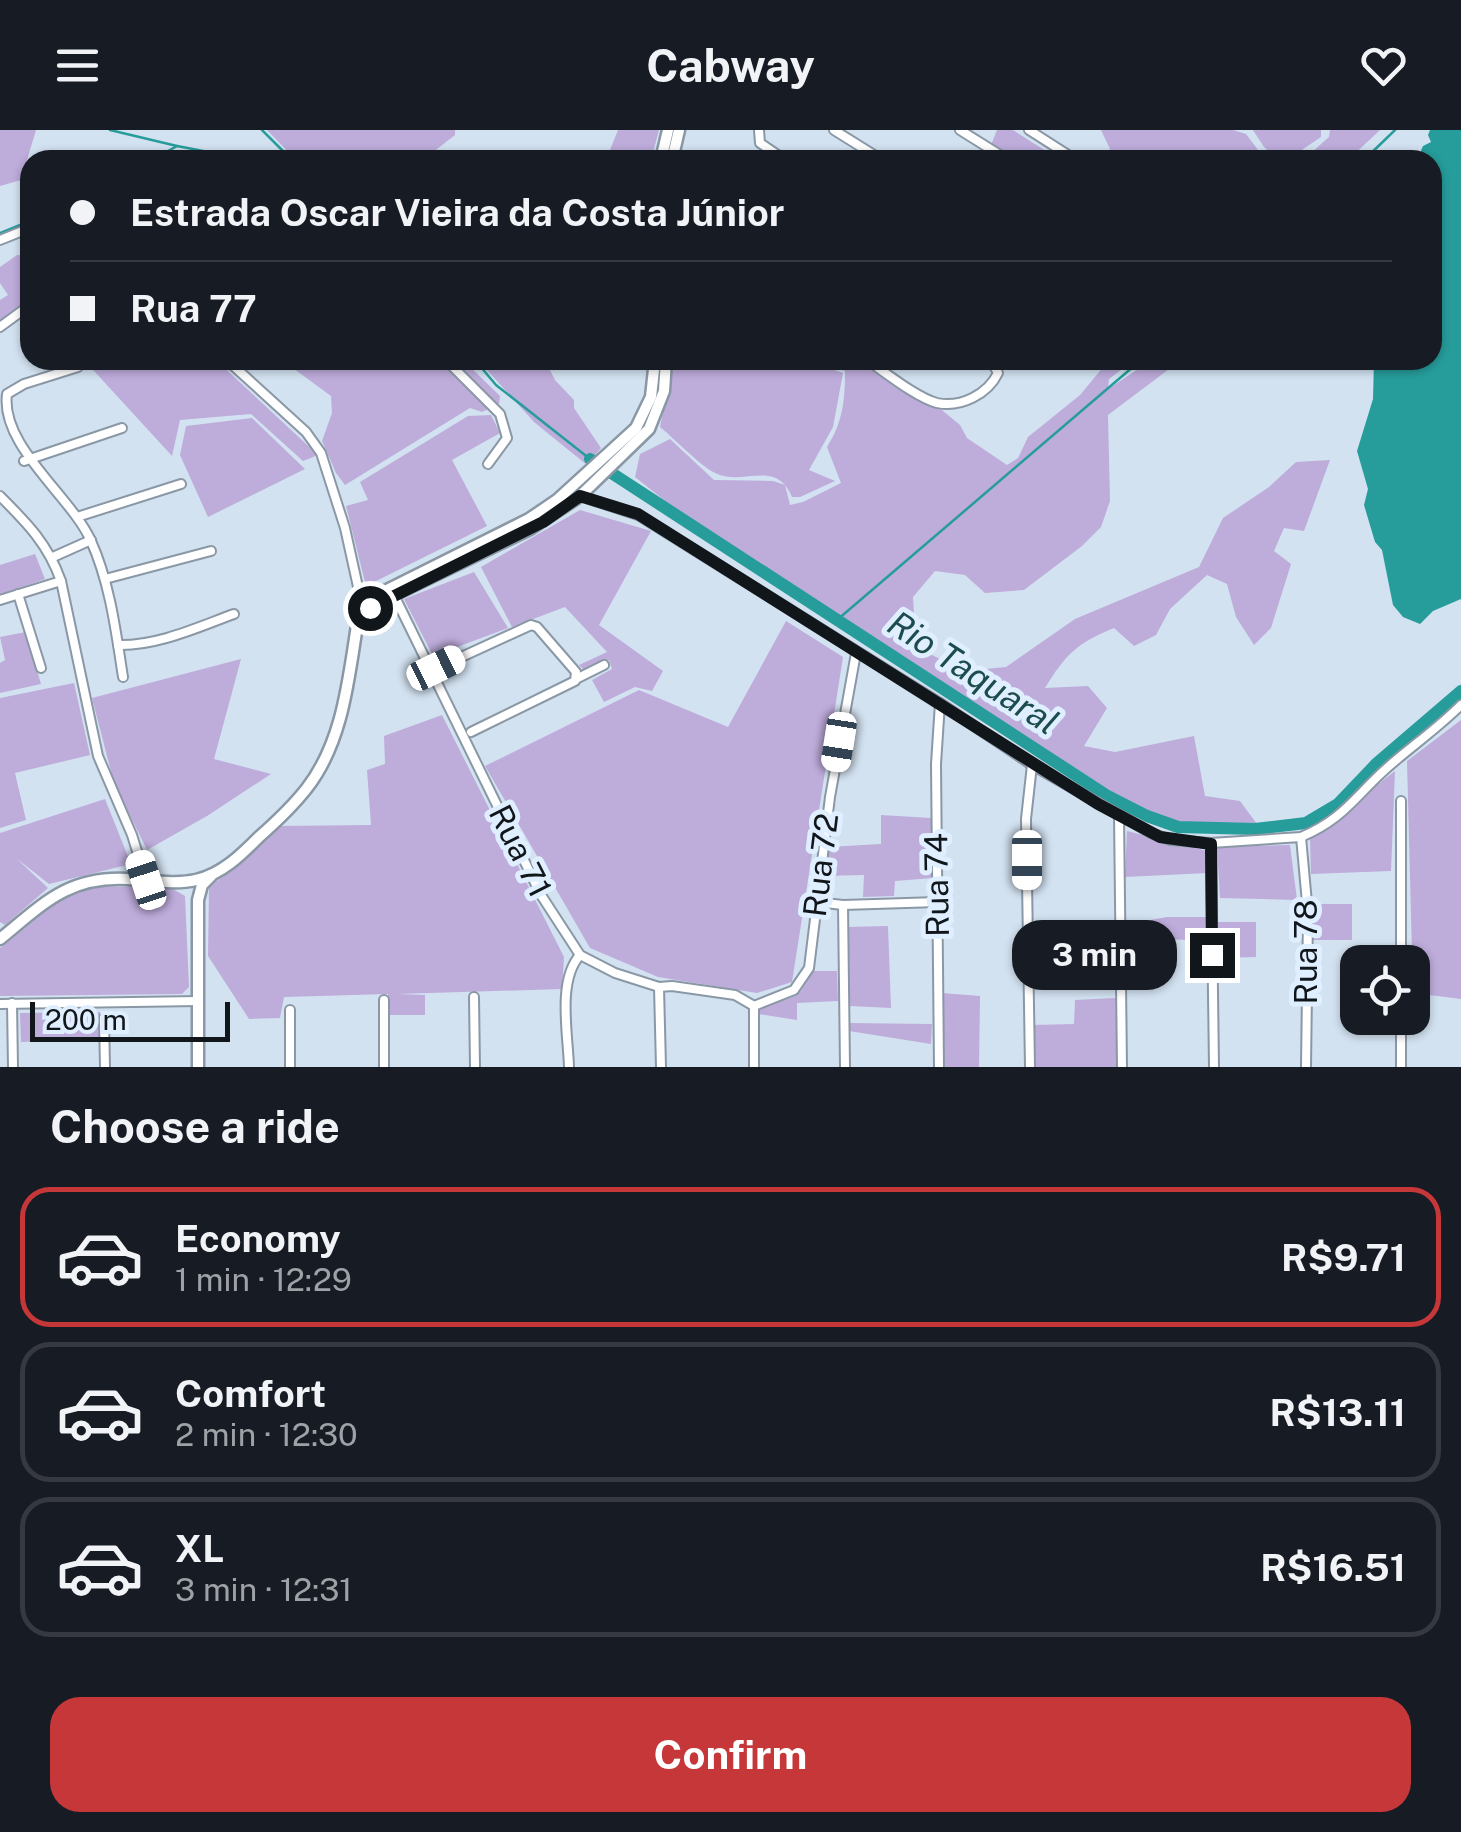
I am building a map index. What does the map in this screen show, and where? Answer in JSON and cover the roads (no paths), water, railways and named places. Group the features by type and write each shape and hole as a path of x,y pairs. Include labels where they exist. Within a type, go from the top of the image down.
{"main road":[{"path":"610,462 645,413 654,370"},
{"path":"198,1067 201,888 292,805 320,768 340,719 362,606 374,594 529,518 590,479 640,440 654,418 664,390 665,370"},
{"path":"357,624 370,608 394,594 543,522 580,496 590,479"},
{"path":"0,939 66,888 97,880 174,882 212,875"},
{"path":"174,882 188,890 198,906"}],"street":[{"path":"759,130 760,143 770,150"},
{"path":"834,130 866,150"},
{"path":"960,130 992,150"},
{"path":"1028,130 1060,150"},
{"path":"66,370 6,394 2,423 11,446 76,516 91,540 105,580 123,678"},
{"path":"238,370 306,432 321,453 345,528 362,606"},
{"path":"456,370 500,414 507,438 488,464"},
{"path":"883,370 930,400 943,403 978,396 986,390 996,370"},
{"path":"24,461 122,428"},
{"path":"76,516 182,484"},
{"path":"0,496 44,541 52,557 61,581 98,756 132,835 146,880"},
{"path":"580,496 638,514 1032,765 1160,837 1211,844 1301,837 1346,811 1381,774 1461,705"},
{"path":"52,557 91,540"},
{"path":"105,580 211,551"},
{"path":"0,600 61,581"},
{"path":"18,594 41,668"},
{"name":"Rua 71","path":"394,594 541,895 580,955"},
{"path":"118,644 141,644 234,614"},
{"path":"431,670 531,625 537,627 578,678"},
{"name":"Rua 72","path":"754,1006 794,990 805,977 839,742 856,654"},
{"path":"470,732 604,666"},
{"name":"Rua 74","path":"939,1067 936,764 940,703"},
{"path":"1030,1067 1026,819 1032,765"},
{"path":"1402,801 1402,945"},
{"path":"1119,816 1122,1067"},
{"name":"Rua 78","path":"1301,837 1308,914 1306,1067"},
{"path":"1211,844 1214,1067"},
{"path":"816,902 938,902"},
{"path":"842,905 845,1067"},
{"path":"569,1067 567,985 570,966 580,955 615,973 659,987 734,995 754,1006 754,1067"},
{"path":"659,987 661,1067"},
{"path":"474,996 475,1067"},
{"path":"384,1000 384,1067"},
{"path":"0,1004 198,1001"},
{"path":"12,1004 13,1067"},
{"path":"290,1010 290,1067"},
{"path":"104,1018 105,1067"},
{"path":"1402,1035 1402,1067"}],"waterway":[{"path":"110,130 177,146"},
{"name":"Rio Taquaral","path":"262,130 282,150"},
{"path":"1374,150 1395,130"},
{"path":"170,150 177,146 198,150"},
{"path":"0,233 20,225"},
{"name":"Rio Taquaral","path":"483,370 496,385 590,459"},
{"path":"837,620 1129,370"},
{"name":"Rio Taquaral","path":"590,459 1106,795 1178,827 1255,829 1306,823 1338,804 1377,763 1461,691"}]}
